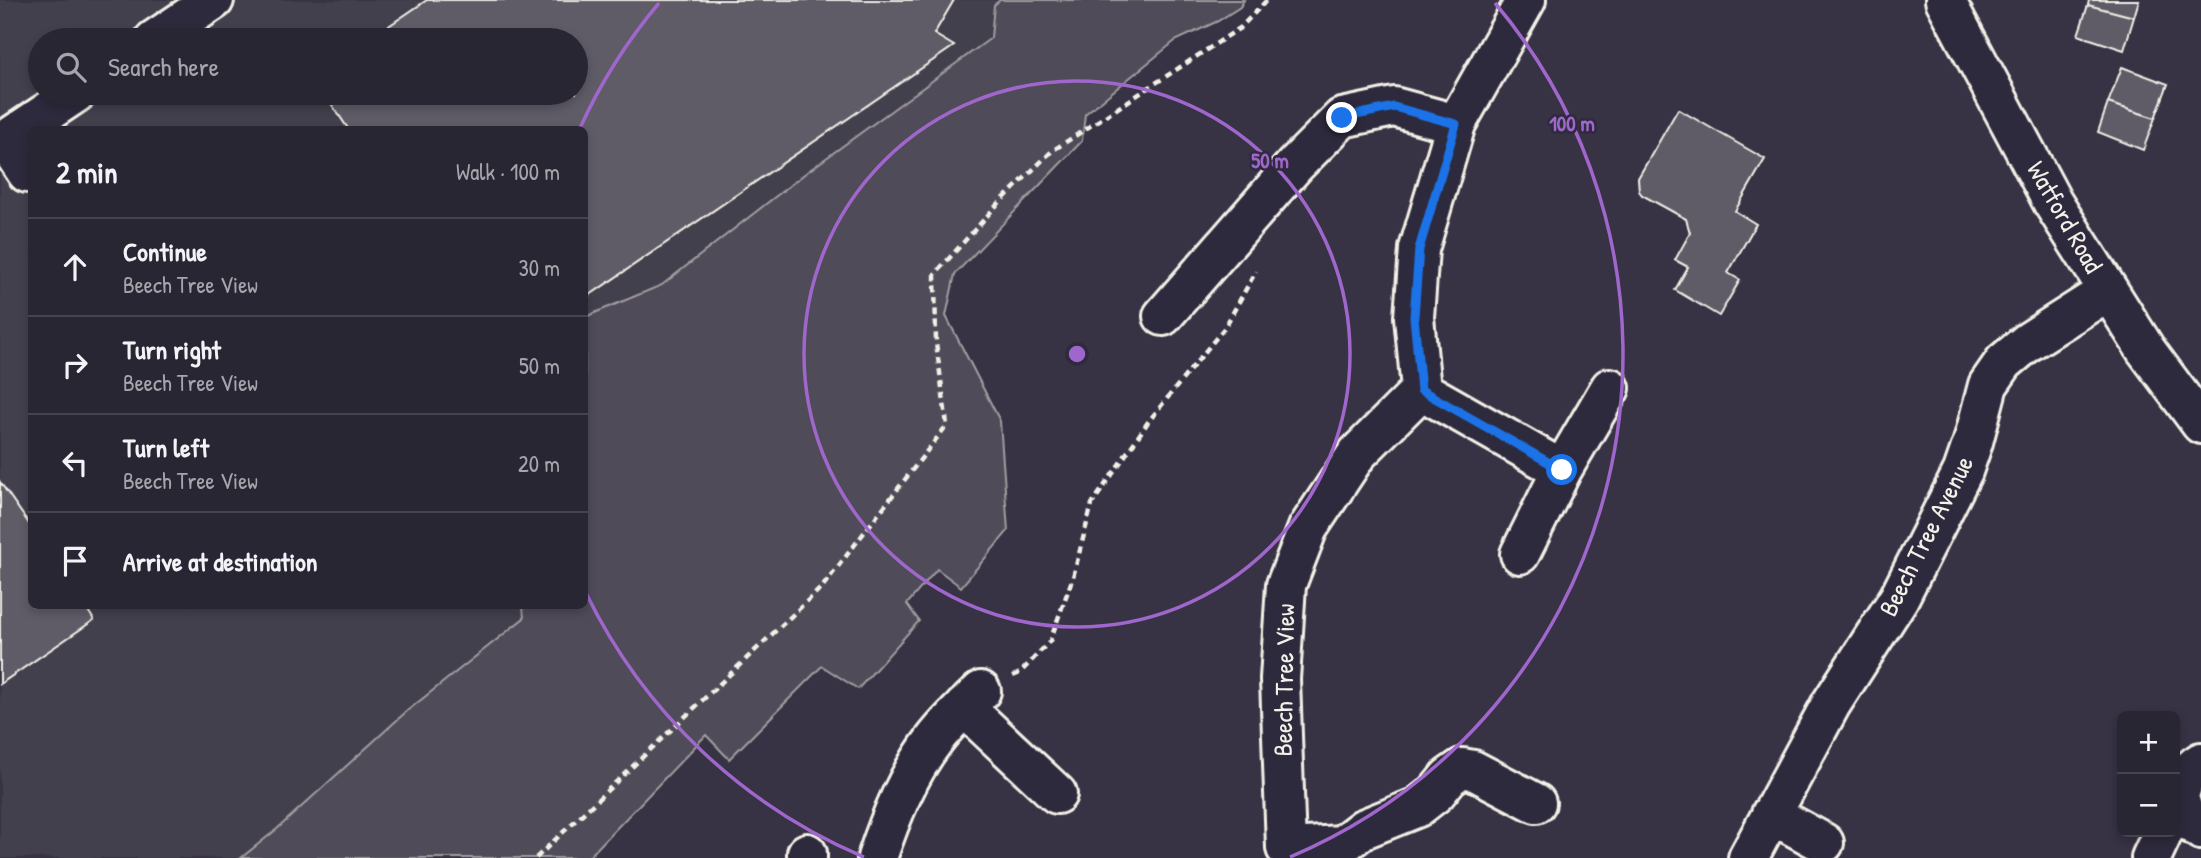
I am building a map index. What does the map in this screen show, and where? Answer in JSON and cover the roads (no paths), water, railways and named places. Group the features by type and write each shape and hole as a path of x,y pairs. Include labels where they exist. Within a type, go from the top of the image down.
{"street":[{"path":"172,28 214,0"},
{"path":"1526,0 1456,124 1419,249 1414,317 1421,390 1562,470"},
{"name":"Watford Road","path":"1945,0 2053,203 2146,350 2201,424"},
{"path":"27,173 2,142 58,105"},
{"path":"1163,316 1295,165 1342,118 1394,107 1456,124"},
{"name":"Beech Tree Avenue","path":"1748,858 1831,704 1899,598 1963,471 1988,385 2004,362 2028,342 2108,292"},
{"path":"1520,554 1562,470 1610,388"},
{"name":"Beech Tree View","path":"1346,852 1286,848 1280,679 1286,585 1308,528 1357,454 1421,390"},
{"path":"877,858 913,772 936,738 973,699 1057,794"},
{"path":"2180,788 2188,772 2201,762"},
{"path":"1346,852 1363,830 1418,807 1462,768 1536,803"},
{"path":"2180,807 2192,824 2201,830"},
{"path":"1771,814 1824,843"},
{"path":"2151,858 2161,837"}]}
